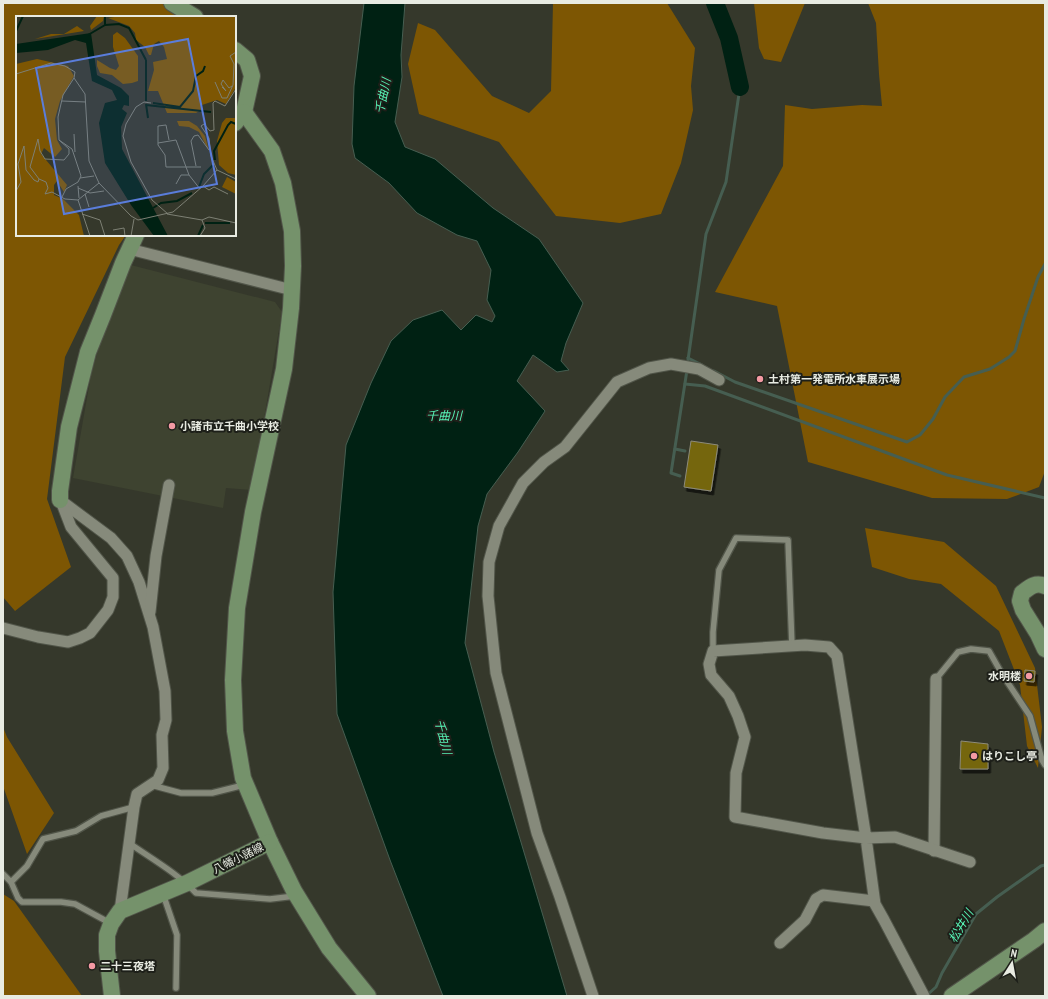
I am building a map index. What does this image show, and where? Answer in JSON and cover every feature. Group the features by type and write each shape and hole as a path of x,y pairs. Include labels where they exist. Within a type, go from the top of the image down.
{"street":[{"path":"172,3 193,16"},
{"path":"236,51 247,60 252,76 239,118 272,151 283,183 292,230 291,308 284,369 253,512 237,608 233,680 235,731 243,778 270,842"},
{"path":"3,628 38,637 68,642 90,633 108,610 113,597 113,578 71,527 60,500 60,491 69,428 88,352 133,242 209,268 292,290"},
{"path":"593,996 537,833 498,680 488,596 489,562 499,526 523,484 544,462 565,447 617,382 649,368 671,364 699,369 719,380"},
{"path":"150,617 156,556 169,485"},
{"path":"60,500 111,538 127,556 139,582 150,617 165,691 166,720 162,735 163,768 158,780 137,794 115,917 107,935 107,951 112,996"},
{"path":"1045,586 1038,584 1031,586 1022,593 1020,601 1023,610 1038,634 1045,649"},
{"path":"924,996 874,901 866,838 837,656 829,647 805,645 713,651 709,664 711,675 729,696 745,737 736,773 735,817 822,833 866,838 895,837 970,862"},
{"path":"934,851 936,680"},
{"name":"八幡小諸線","path":"115,917 162,892 187,883 270,842 297,896 329,948 368,996"},
{"path":"780,943 805,920 816,899 822,895 874,901"},
{"path":"953,996 1045,931"}],"lane":[{"path":"713,651 713,632 720,570 736,538 788,540 792,647"},
{"path":"936,680 958,652 971,649 989,651 1002,674 1030,716 1042,760 1045,765"},
{"path":"151,785 181,793 212,793 246,785"},
{"path":"11,882 27,866 43,839 76,831 101,816 134,807"},
{"path":"129,843 187,883 196,893 270,899 297,896"},
{"path":"3,874 11,882 18,898 22,902 62,902 75,904 115,917"},
{"path":"162,892 177,935 176,988"}],"shaded area":[{"path":"3,3 168,3 195,16 16,16 16,236 125,236 119,245 65,357 47,499 71,567 15,611 3,597"},
{"path":"553,3 667,3 695,48 691,86 693,110 681,163 661,214 620,223 556,216 499,142 419,114 408,64 418,23 435,30 492,96 529,113 551,91"},
{"path":"754,3 805,3 781,62 764,59 759,48"},
{"path":"868,3 1045,3 1045,471 1039,487 1007,499 932,498 808,462 777,306 715,292 783,166 785,105 812,109 862,105 882,106 876,23"},
{"name":"小諸市立千曲小学校","path":"123,263 275,302 282,312 252,490 226,488 223,508 73,478 91,375"},
{"path":"865,528 944,542 996,586 1035,668 1042,727 1038,768 1027,746 1020,685 999,631 941,584 909,579 872,567"},
{"path":"3,727 7,737 54,813 27,854 3,786"},
{"path":"3,894 14,901 82,996 3,996"}],"water":[{"name":"千曲川","path":"364,3 405,3 401,55 402,77 395,122 405,147 435,159 493,208 539,239 583,303 566,343 561,361 569,370 557,372 533,355 517,381 545,411 518,452 487,494 478,526 465,643 494,752 567,996 443,996 390,860 337,714 333,592 346,445 371,383 391,341 413,320 442,310 461,330 476,315 492,322 495,316 487,300 491,270 477,241 457,235 417,213 389,183 355,158 352,144 354,86"}],"building":[{"path":"691,441 718,445 711,491 684,487"},
{"name":"水明楼","path":"1025,670 1035,671 1034,682 1024,681"},
{"name":"はりこし亭","path":"961,741 988,744 988,769 960,769"}],"waterway":[{"path":"715,3 729,38 740,87"},
{"path":"688,360 706,234 726,182 740,87"},
{"path":"714,371 735,382 907,442 920,435 933,419 945,397 964,377 990,369 1009,357 1015,351 1038,277 1045,264"},
{"path":"688,358 702,365"},
{"path":"680,476 671,473 687,370"},
{"path":"685,384 705,386 947,475 1045,498"},
{"path":"675,449 685,451"},
{"name":"松井川","path":"926,996 936,987 942,973 976,914 997,897 1041,866 1045,865"}],"place":[{"name":"土村第一発電所水車展示場","path":"760,379"},
{"name":"小諸市立千曲小学校","path":"172,426"},
{"name":"水明楼","path":"1029,676"},
{"name":"はりこし亭","path":"974,756"},
{"name":"二十三夜塔","path":"92,966"}]}
